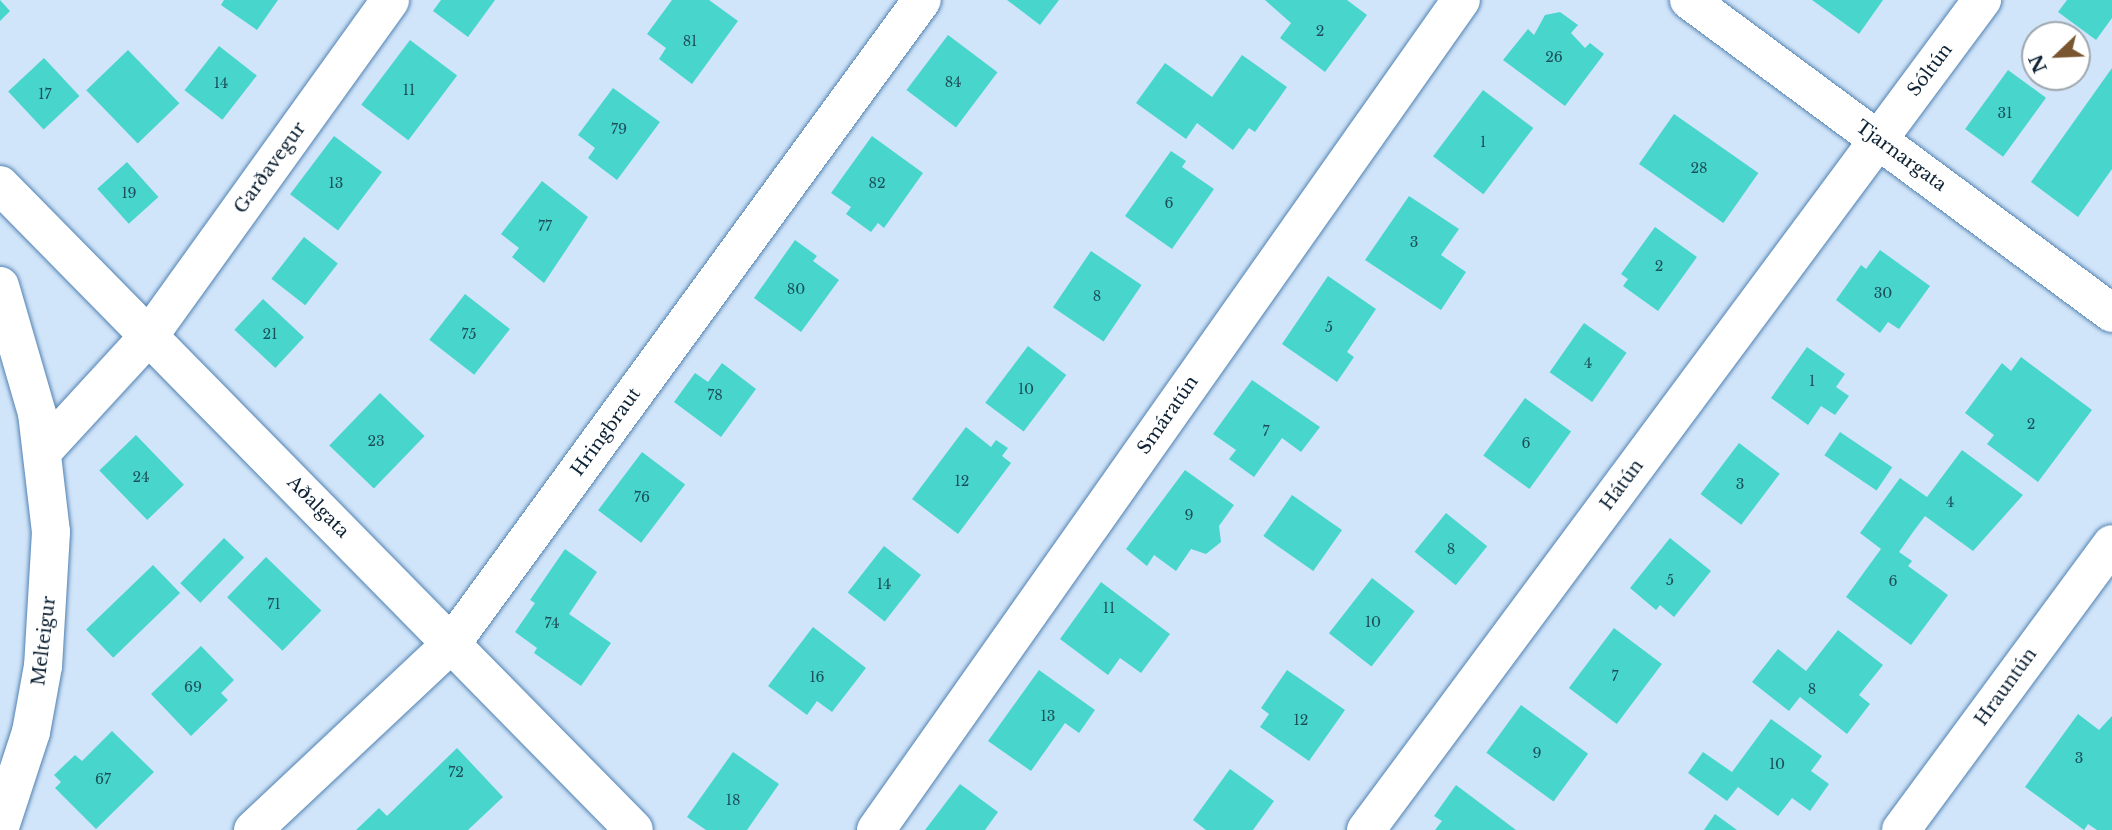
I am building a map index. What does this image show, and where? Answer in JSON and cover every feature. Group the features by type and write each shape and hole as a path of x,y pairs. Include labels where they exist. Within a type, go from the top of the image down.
{"street":[{"name":"Garðavegur","path":"149,336 390,0"},
{"name":"Hringbraut","path":"253,830 452,643 922,0"},
{"name":"Smáratún","path":"876,830 1461,0"},
{"name":"Tjarnargata","path":"1689,0 2112,313"},
{"name":"Sóltún","path":"1877,139 1982,0"},
{"name":"Hátún","path":"1366,830 1877,139"},
{"name":"Aðalgata","path":"0,185 634,830"},
{"name":"Melteigur","path":"0,286 26,363 44,450 51,532 43,666 31,732 0,827"},
{"path":"44,450 149,336"},
{"name":"Hrauntún","path":"1901,830 2112,544"}],"building":[{"path":"0,0 10,11 0,21"},
{"path":"224,0 278,0 257,30 221,5"},
{"path":"441,0 495,0 468,37 433,11"},
{"path":"672,0 709,0 738,21 692,84 659,59 666,48 647,34"},
{"path":"1007,0 1059,0 1040,25"},
{"path":"1265,0 1347,0 1367,15 1325,72 1280,38 1291,23"},
{"path":"1812,0 1883,0 1859,34"},
{"path":"2067,0 2112,0 2112,18 2096,40 2091,36 2091,21 2070,21 2058,12"},
{"path":"1560,12 1578,25 1571,33 1585,48 1590,43 1604,54 1565,106 1503,60 1528,29 1534,35 1545,15"},
{"path":"948,35 998,72 956,127 906,90"},
{"path":"410,40 457,76 408,140 361,105"},
{"path":"219,46 257,76 222,120 185,90"},
{"path":"128,50 179,103 138,144 86,90"},
{"path":"1242,55 1287,87 1255,132 1249,128 1233,150 1197,123 1186,139 1136,103 1165,63 1212,97"},
{"path":"44,58 79,96 44,129 8,91"},
{"path":"2112,68 2112,169 2078,217 2031,182"},
{"path":"2008,70 2021,79 2021,91 2037,91 2046,98 2003,157 1965,129"},
{"path":"613,88 660,122 617,180 588,158 595,148 578,135"},
{"path":"1483,90 1533,128 1483,194 1433,156"},
{"path":"1674,114 1758,173 1723,223 1639,164"},
{"path":"334,136 382,172 338,230 290,194"},
{"path":"872,136 923,173 884,228 878,223 871,232 846,214 851,207 831,193"},
{"path":"1171,151 1186,161 1182,167 1214,189 1172,249 1125,216"},
{"path":"127,162 158,197 129,224 97,189"},
{"path":"542,181 588,217 544,283 512,257 519,248 501,234"},
{"path":"1409,196 1459,229 1441,255 1466,272 1441,310 1365,260"},
{"path":"1655,227 1697,257 1658,311 1623,286 1628,279 1621,274"},
{"path":"304,237 338,263 305,305 271,279"},
{"path":"795,240 817,256 813,261 839,280 801,332 754,298"},
{"path":"1880,250 1930,286 1899,329 1888,322 1880,333 1836,300 1861,265 1866,269"},
{"path":"1091,251 1142,285 1104,341 1053,307"},
{"path":"1328,276 1376,309 1347,352 1354,357 1337,382 1282,344"},
{"path":"465,294 510,329 474,375 429,340"},
{"path":"263,299 304,337 275,368 234,330"},
{"path":"1584,323 1627,353 1592,402 1550,372"},
{"path":"1028,346 1066,375 1024,432 985,403"},
{"path":"1807,347 1845,374 1836,387 1849,396 1835,415 1821,406 1808,425 1771,398"},
{"path":"2021,357 2092,410 2038,482 1987,444 1994,435 1965,413 2002,363 2011,371"},
{"path":"722,363 756,389 721,437 674,402 695,373 708,382"},
{"path":"1252,380 1320,427 1301,452 1282,438 1254,477 1229,459 1236,450 1213,434"},
{"path":"380,393 425,436 374,489 329,446"},
{"path":"1525,398 1571,432 1529,489 1483,455"},
{"path":"966,427 991,447 996,440 1008,448 1002,456 1011,463 958,534 912,499"},
{"path":"1840,432 1892,467 1877,490 1824,455"},
{"path":"136,435 184,485 147,520 99,470"},
{"path":"1739,443 1780,474 1741,525 1700,494"},
{"path":"1962,450 2023,495 1973,551 1925,516 1913,532 1899,552 1912,561 1908,566 1948,595 1911,645 1846,597 1881,549 1860,533 1900,478 1927,497"},
{"path":"642,452 685,484 641,543 598,510"},
{"path":"1185,470 1234,505 1219,526 1221,542 1206,554 1191,549 1176,571 1154,555 1147,566 1126,549"},
{"path":"1292,495 1342,530 1313,571 1263,536"},
{"path":"1446,513 1487,546 1456,585 1415,552"},
{"path":"224,538 244,557 200,603 180,583"},
{"path":"1670,538 1711,571 1674,617 1660,605 1656,610 1630,588"},
{"path":"884,546 921,575 885,621 848,592"},
{"path":"565,549 597,572 569,614 611,643 581,686 534,653 537,648 515,632 535,603 530,600"},
{"path":"266,557 321,610 282,651 227,597"},
{"path":"153,565 180,593 113,658 86,630"},
{"path":"1372,578 1415,611 1371,666 1329,633"},
{"path":"1101,582 1170,634 1141,673 1120,658 1108,675 1060,639"},
{"path":"813,627 866,668 832,712 817,701 807,715 768,686"},
{"path":"1614,628 1662,664 1617,724 1569,688"},
{"path":"1838,630 1883,665 1859,695 1870,704 1847,734 1800,697 1789,711 1752,682 1778,649 1806,671"},
{"path":"201,646 234,680 221,693 228,700 191,736 151,694"},
{"path":"1039,670 1095,710 1079,733 1065,723 1031,771 988,741"},
{"path":"1287,670 1345,710 1309,761 1260,727 1269,714 1261,708"},
{"path":"1521,705 1588,754 1553,802 1486,753"},
{"path":"2078,714 2099,730 2112,716 2112,830 2097,830 2088,824 2084,830 2025,787"},
{"path":"1771,719 1822,756 1811,771 1829,784 1810,811 1792,798 1778,816 1738,787 1727,801 1688,773 1703,752 1732,772"},
{"path":"112,731 154,772 96,829 55,788 61,782 54,775 75,755 82,761"},
{"path":"457,748 503,797 468,830 356,830 379,808 387,816"},
{"path":"733,752 779,784 747,830 706,830 687,817"},
{"path":"1230,769 1274,801 1253,830 1206,830 1193,820"},
{"path":"960,784 998,812 985,830 925,830"},
{"path":"1456,785 1516,830 1435,830 1442,821 1434,816"},
{"path":"1715,814 1737,830 1704,830"}]}
